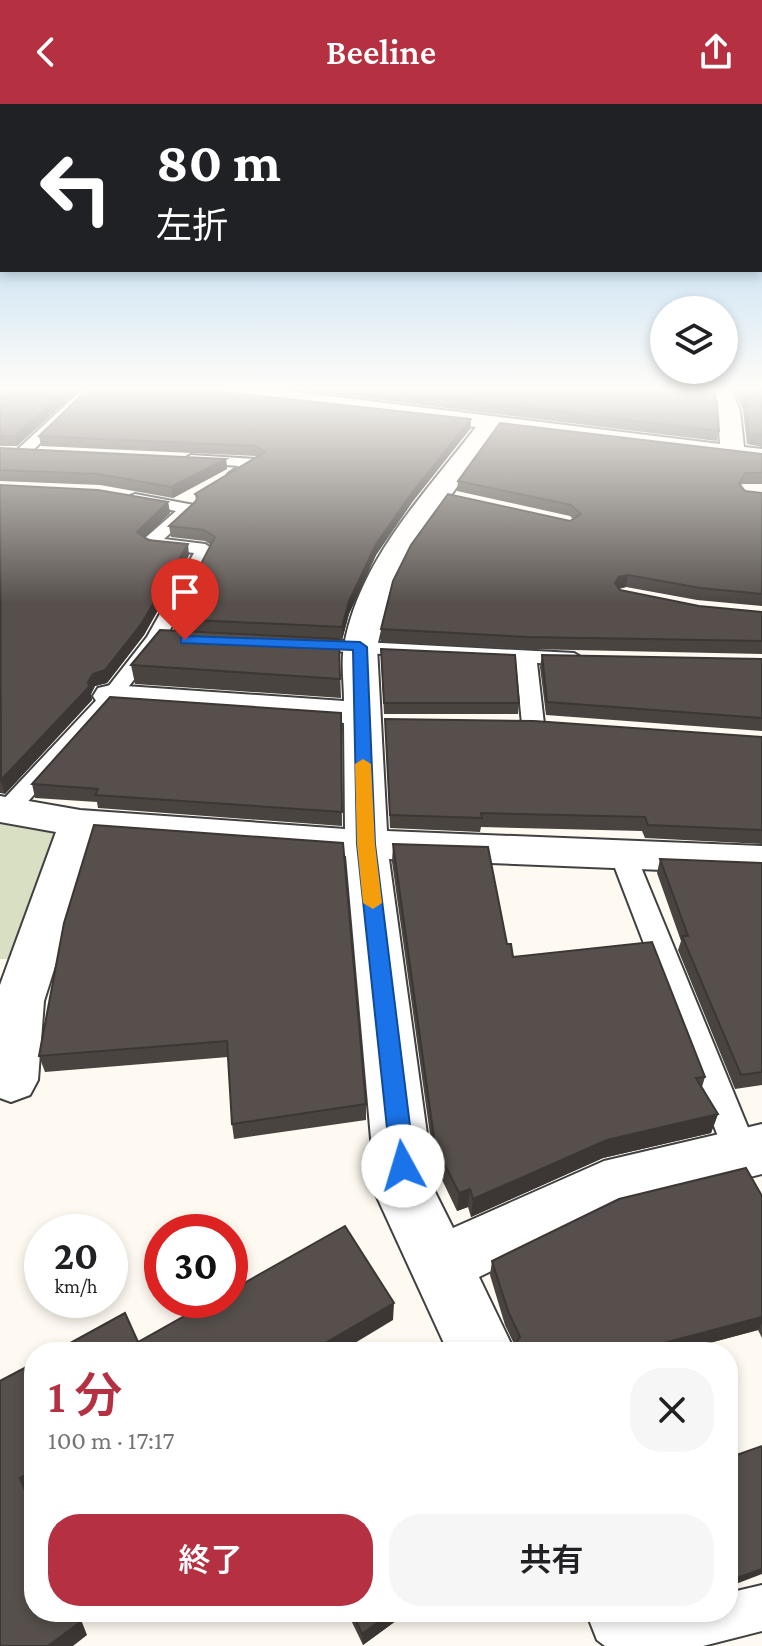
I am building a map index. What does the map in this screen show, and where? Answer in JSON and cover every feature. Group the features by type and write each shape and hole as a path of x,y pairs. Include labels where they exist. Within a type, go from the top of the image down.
{"street":[{"path":"468,460 445,497 394,554 375,592 360,647 367,719 366,844 406,1195 477,1342"},
{"path":"111,696 367,719"},
{"path":"4,809 80,823 366,844 762,860"},
{"path":"11,1080 19,1001 80,823"},
{"path":"439,1265 604,1187 752,1151"}],"lane":[{"path":"175,506 256,463 202,460"},
{"path":"4,809 164,640 205,549 150,543 188,508 115,496"},
{"path":"282,644 589,659"},
{"path":"526,658 533,724"},
{"path":"623,855 752,1151"},
{"path":"738,1613 762,1608"},
{"path":"644,1635 701,1622"}],"green space":[{"path":"0,819 63,829 15,959 0,959"}],"building":[{"path":"0,460 224,460 171,487 98,474 0,470"},
{"path":"252,460 438,460 376,544 349,601 342,627 172,619 215,537 204,530 169,526 195,502 198,497 195,494"},
{"path":"473,460 762,460 762,473 745,473 739,484 745,491 762,493 762,594 700,588 628,575 619,577 615,583 620,590 699,606 762,612 762,641 527,637 381,629 393,581 411,545 448,494 570,521 581,514 571,505 458,481"},
{"path":"0,485 98,490 168,502 137,532 148,540 188,544 142,623 105,670 93,674 88,682 89,687 1,780"},
{"path":"160,630 339,639 340,679 131,665"},
{"path":"381,649 515,655 519,703 384,703"},
{"path":"542,655 762,659 762,718 547,702"},
{"path":"110,697 341,713 342,812 95,795 98,789 32,784"},
{"path":"385,719 534,721 762,737 762,830 648,825 645,817 481,813 482,818 390,815"},
{"path":"94,825 343,843 366,1104 232,1124 227,1041 39,1056 64,923"},
{"path":"393,844 488,847 507,944 511,944 513,957 652,942 705,1077 696,1078 718,1114 607,1140 473,1199 470,1189 459,1193 435,1145"},
{"path":"660,859 762,863 762,1072 741,1075 682,936 688,936"},
{"path":"746,1168 762,1196 762,1317 668,1342 517,1342 520,1337 492,1261 619,1199"},
{"path":"345,1226 394,1303 327,1342 138,1342 181,1318 248,1318 248,1281"},
{"path":"116,1318 127,1318 138,1342 72,1342"},
{"path":"24,1368 24,1476 20,1478 24,1488 24,1622 79,1623 48,1646 0,1646 0,1381"},
{"path":"762,1446 762,1569 738,1577 738,1454"},
{"path":"357,1622 378,1622 362,1634"}],"slow traffic":[{"path":"363,764 366,844 373,903"}],"route":[{"path":"185,640 360,647 366,844 403,1166"}]}
